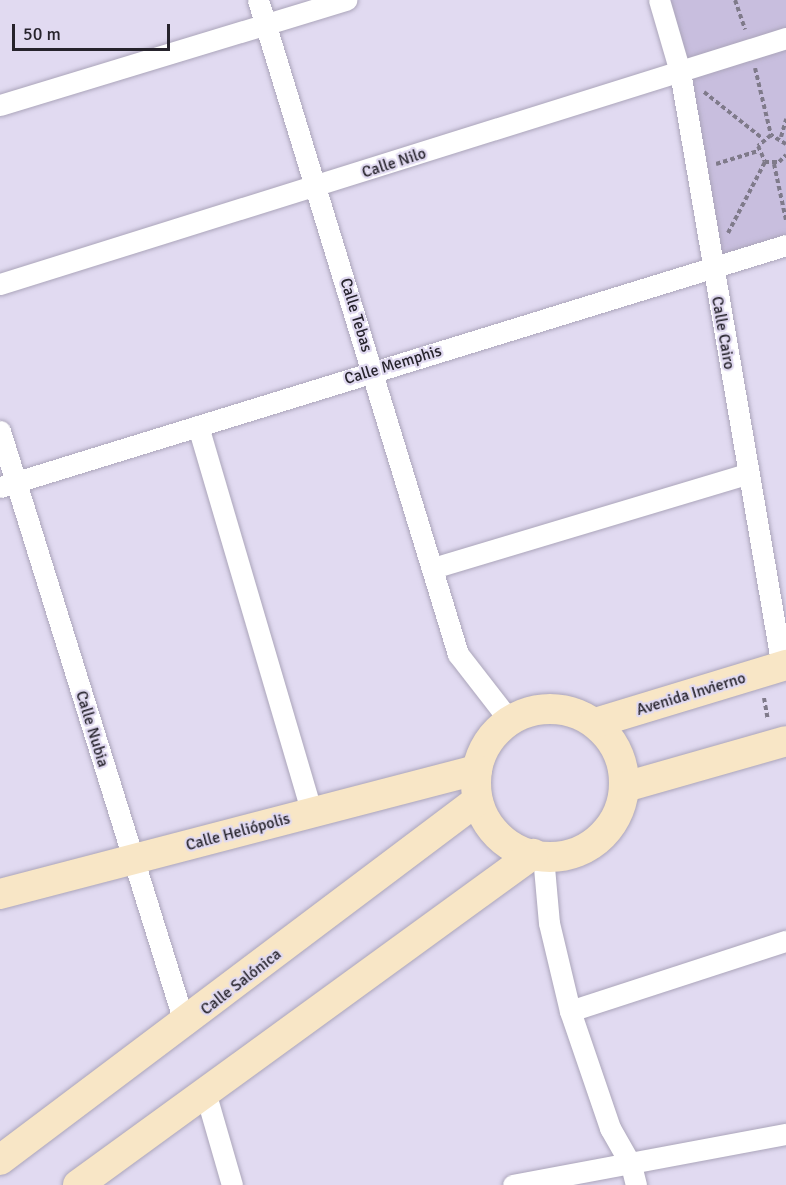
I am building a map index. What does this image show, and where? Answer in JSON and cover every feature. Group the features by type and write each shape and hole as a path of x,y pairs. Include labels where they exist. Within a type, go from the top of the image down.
{"main road":[{"name":"Avenida Invierno","path":"595,723 776,668"},
{"path":"78,1185 538,855 589,846 607,830 619,810 625,787 622,763 612,741 595,723 568,710 538,710 510,720 488,742 477,770 478,800 497,835 538,855"},
{"path":"625,787 779,742"},
{"name":"Calle Heliópolis","path":"0,894 477,770"},
{"name":"Calle Salónica","path":"0,1160 185,1025 478,800"}],"street":[{"name":"Calle Tebas","path":"258,0 458,654 510,720"},
{"path":"0,105 346,0"},
{"name":"Calle Cairo","path":"659,0 680,72 747,474 776,668"},
{"name":"Calle Nilo","path":"0,284 316,188 786,38"},
{"name":"Calle Memphis","path":"8,485 711,266 786,245"},
{"path":"198,426 312,813"},
{"name":"Calle Nubia","path":"0,431 8,485 185,1025"},
{"path":"433,568 747,474"},
{"path":"538,855 549,923 570,1011 610,1128 633,1175"},
{"path":"570,1011 786,941"},
{"path":"206,1095 232,1185"},
{"path":"513,1185 633,1175 786,1134"}],"path":[{"path":"735,0 751,49 771,135"},
{"path":"698,87 762,138"},
{"path":"781,137 786,119"},
{"path":"762,138 771,135 781,137 786,144"},
{"path":"762,138 758,151 765,162 774,164 785,158"},
{"path":"696,170 758,151"},
{"path":"723,244 765,162"},
{"path":"774,164 786,220"},
{"path":"776,668 779,742"}],"shaded area":[{"path":"662,0 786,0 786,34 682,67"},
{"path":"786,45 786,237 714,258 685,78"}]}
